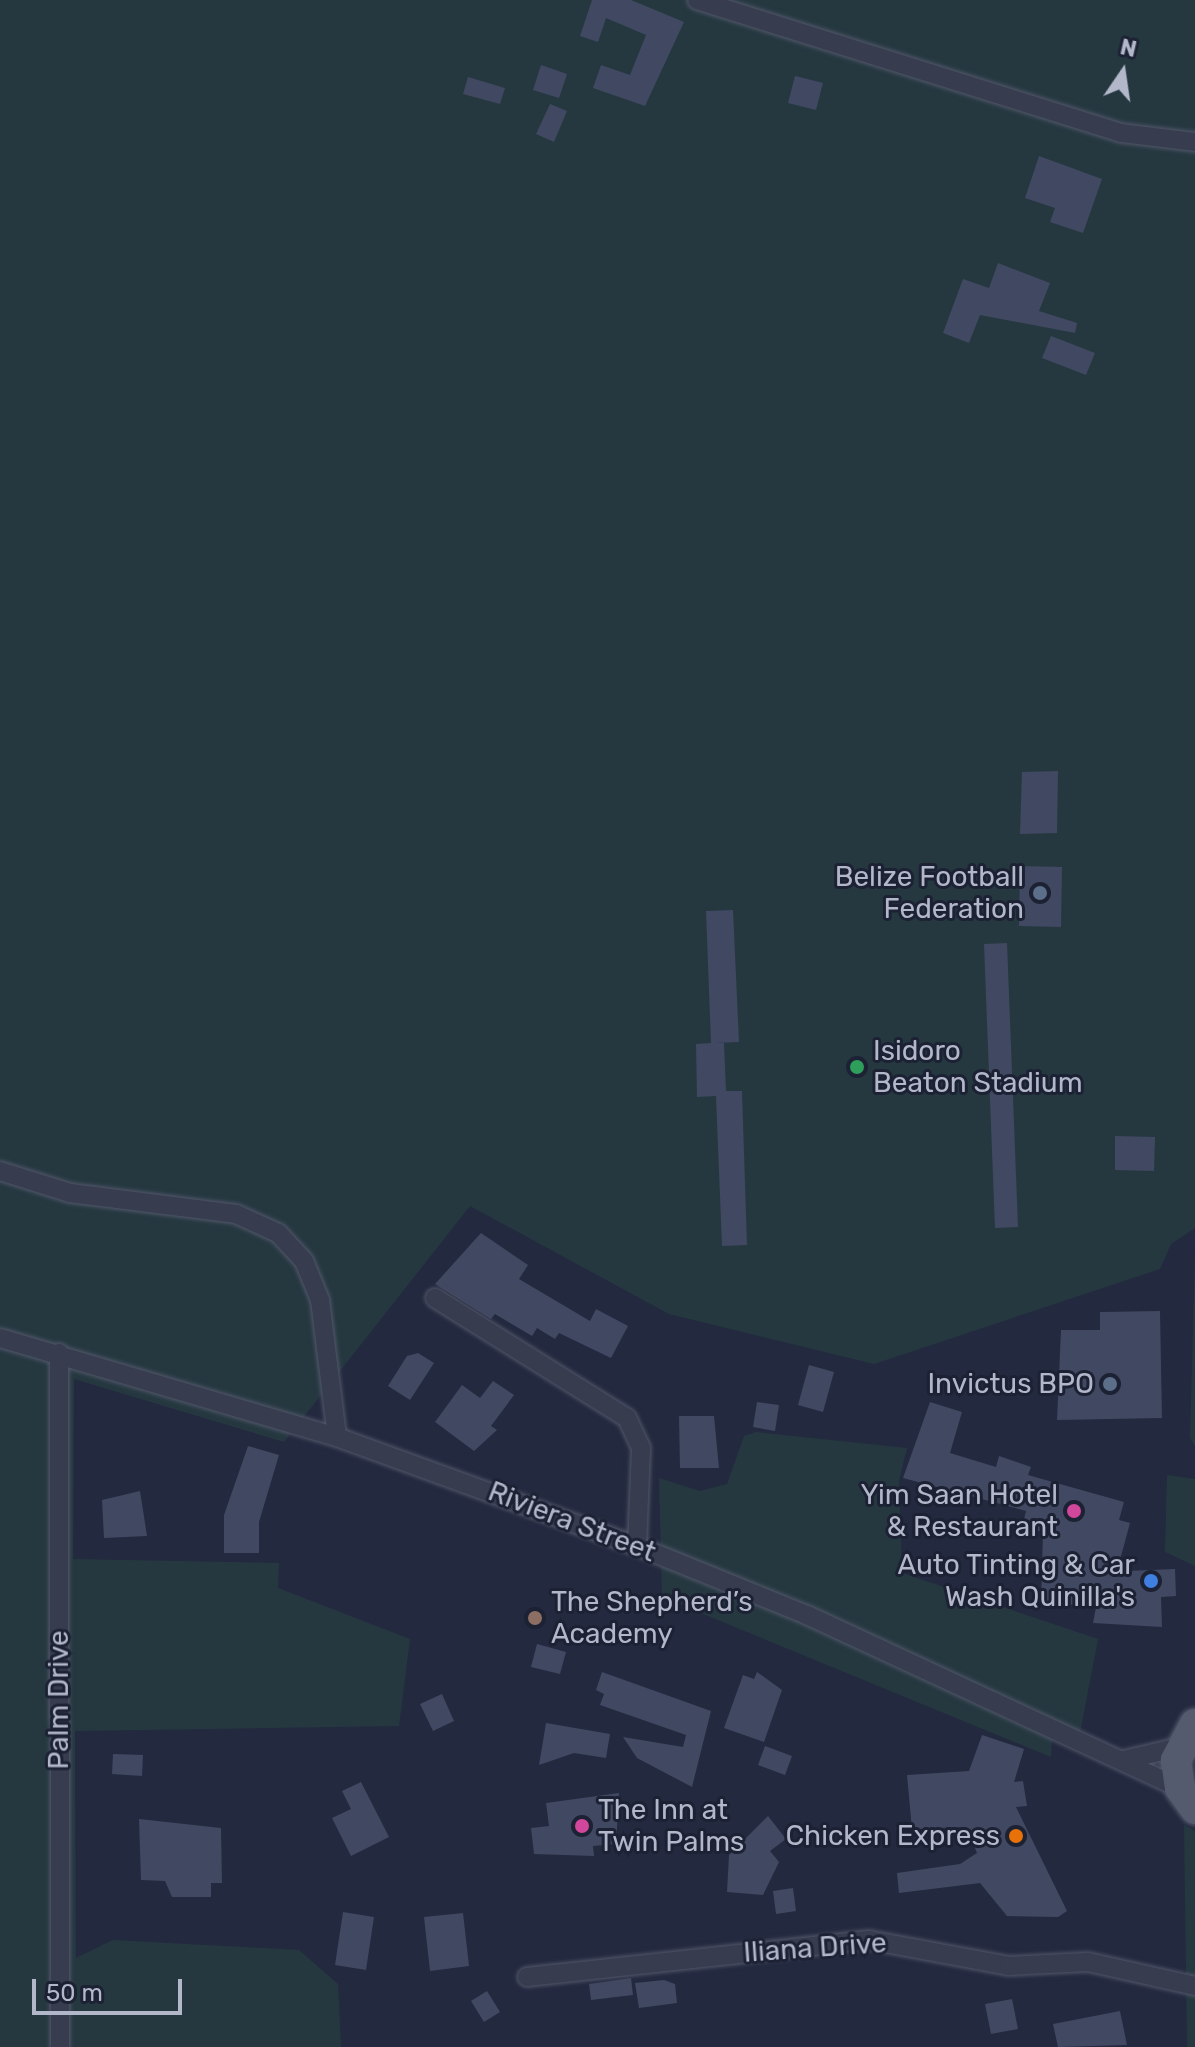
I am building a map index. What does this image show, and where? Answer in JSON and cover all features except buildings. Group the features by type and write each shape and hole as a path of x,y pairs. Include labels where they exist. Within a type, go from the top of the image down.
{"main road":[{"path":"1187,1735 1188,1798"}],"street":[{"path":"697,0 1121,133 1195,142"},
{"path":"0,1171 70,1193 236,1214 278,1233 304,1261 320,1300 337,1437"},
{"path":"435,1298 627,1418 641,1448 637,1546"},
{"name":"Riviera Street","path":"0,1338 337,1437 637,1546 1124,1760 1188,1798"},
{"name":"Palm Drive","path":"59,1353 60,2047"},
{"path":"1124,1760 1187,1735"},
{"name":"Iliana Drive","path":"527,1977 869,1940 1009,1966 1088,1962 1195,1986"}],"shaded area":[{"path":"0,0 1195,0 1195,1228 1171,1244 1160,1269 874,1364 669,1314 470,1206 284,1442 74,1379 73,1559 279,1563 278,1588 410,1639 399,1726 75,1731 76,1958 113,1940 299,1950 338,1984 341,2047 0,2047"},
{"path":"1195,1253 1195,1446 1190,1438"},
{"path":"756,1432 907,1448 899,1481 902,1573 1098,1639 1080,1733 1053,1724 1051,1757 662,1597 659,1478 700,1491 727,1484 744,1436"},
{"path":"1167,1475 1195,1479 1195,1566 1165,1552"},
{"path":"1184,1825 1195,1831 1195,2047 1187,2047"}],"place":[{"name":"Belize Football Federation","path":"1040,893"},
{"name":"Isidoro Beaton Stadium","path":"857,1067"},
{"name":"Invictus BPO","path":"1110,1384"},
{"name":"Yim Saan Hotel & Restaurant","path":"1074,1511"},
{"name":"Auto Tinting & Car Wash Quinilla's","path":"1151,1581"},
{"name":"The Shepherd’s Academy","path":"535,1618"},
{"name":"The Inn at Twin Palms","path":"582,1826"},
{"name":"Chicken Express","path":"1016,1836"}]}
